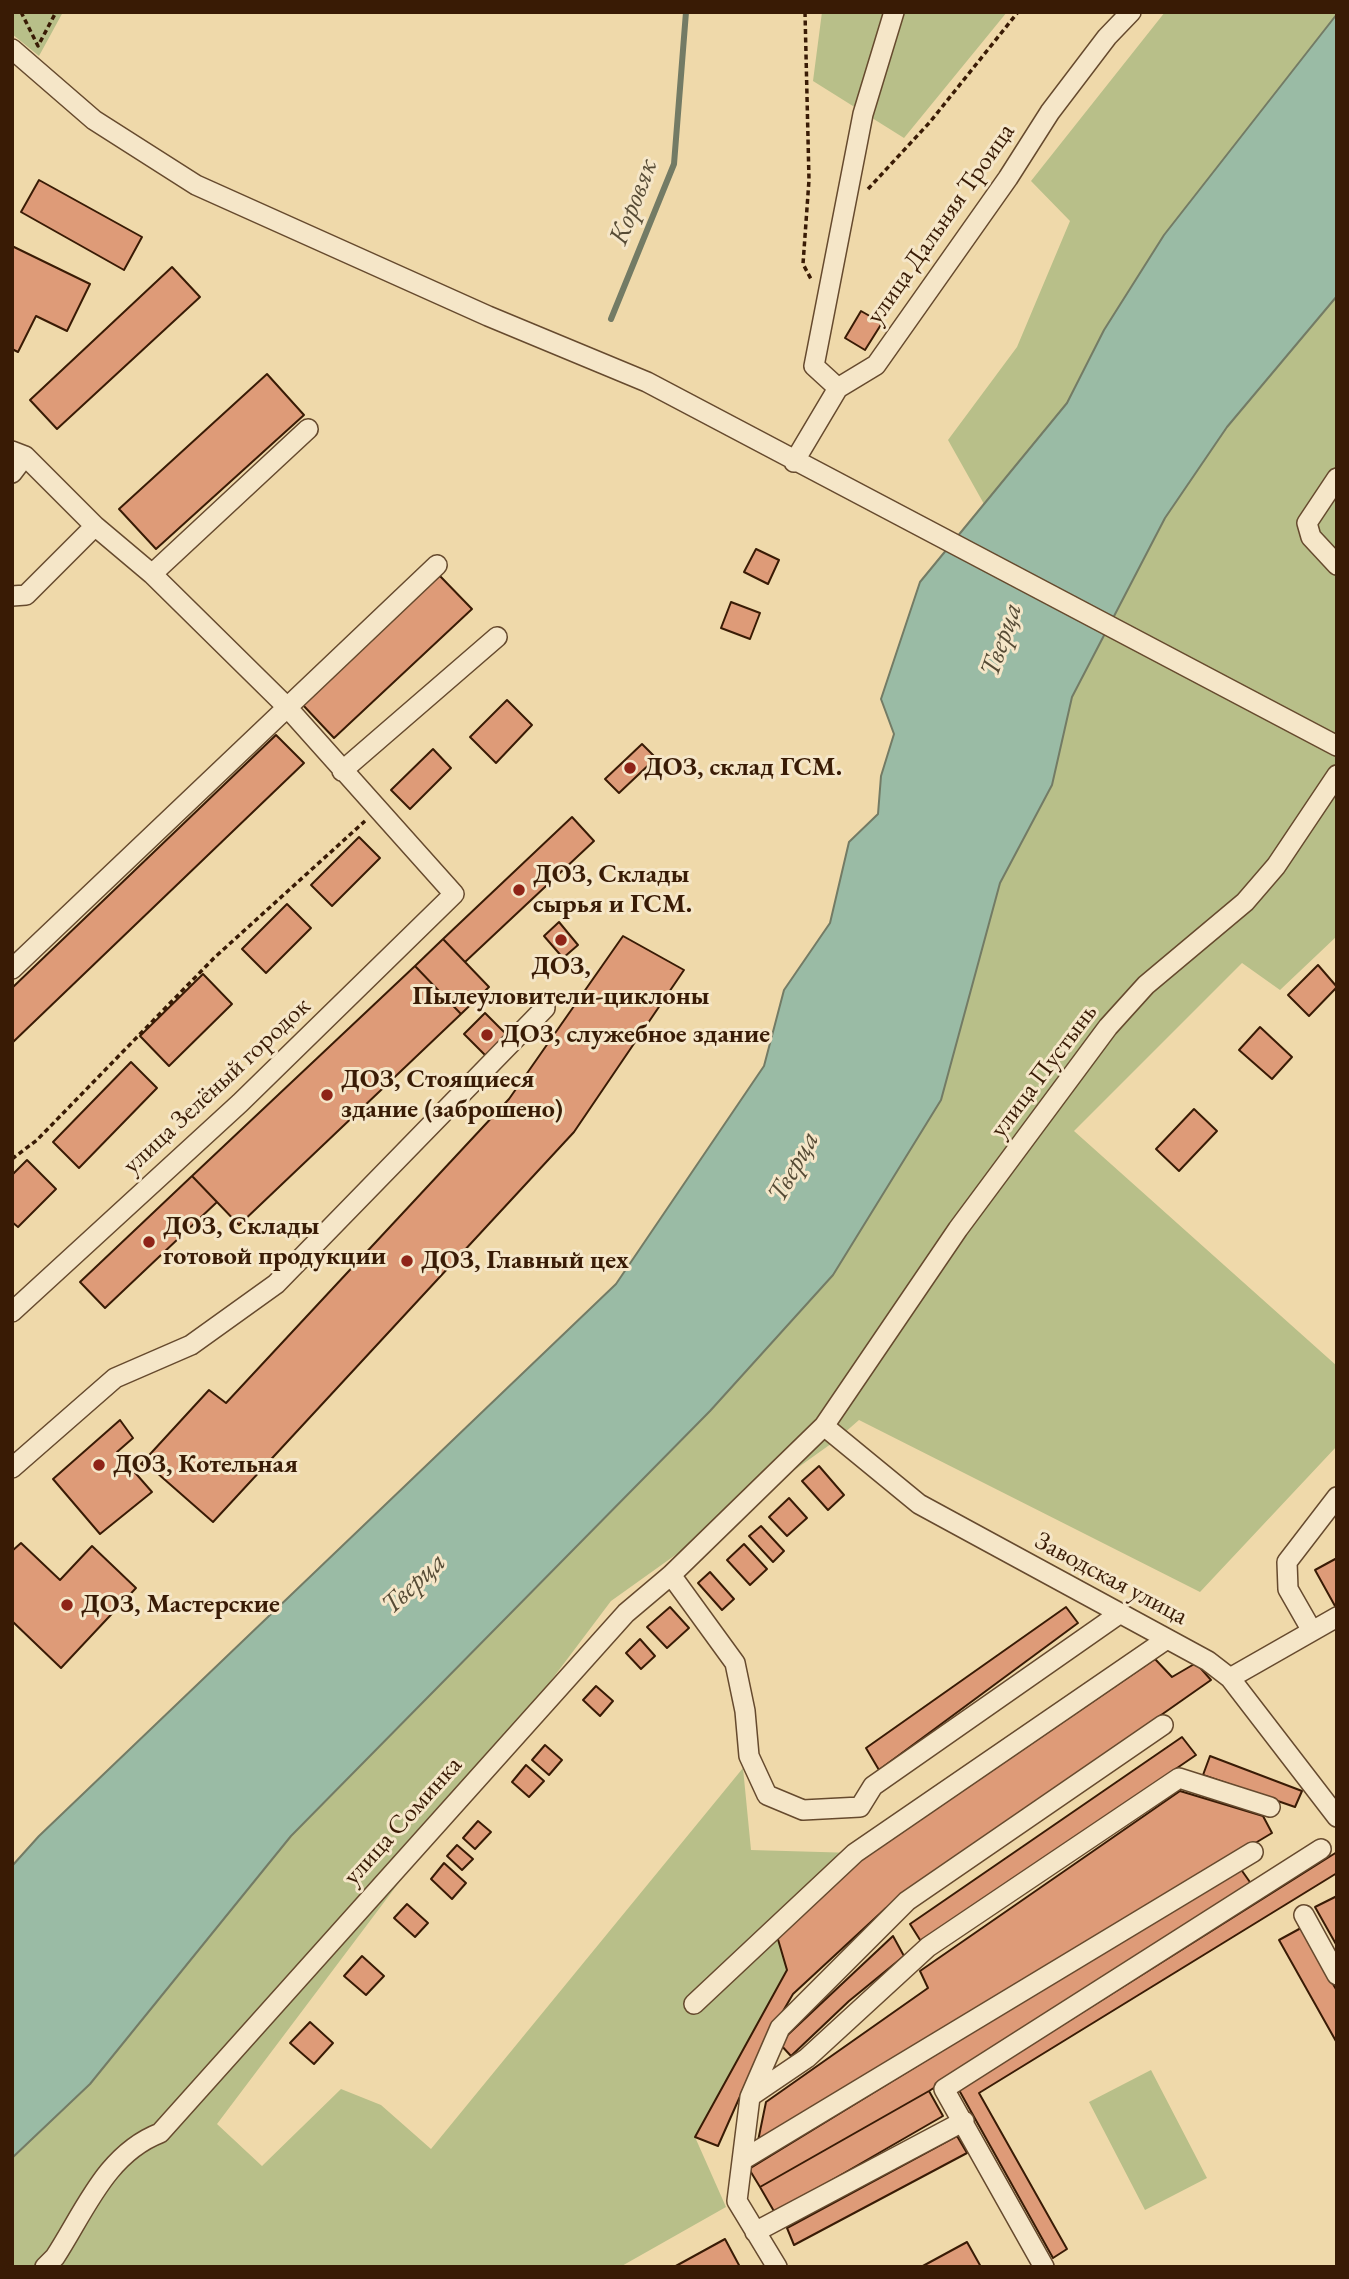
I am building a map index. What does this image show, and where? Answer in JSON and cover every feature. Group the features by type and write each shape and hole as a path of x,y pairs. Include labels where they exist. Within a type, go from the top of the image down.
{"street":[{"path":"838,388 814,366 863,114 894,12"},
{"name":"улица Дальняя Троица","path":"794,462 838,388 876,365 1008,178 1050,112 1107,37 1131,12"},
{"path":"13,54 102,126 196,185 488,316 646,382 1177,665 1337,746"},
{"path":"152,574 308,429"},
{"path":"12,473 19,453 96,526 152,574 286,706 377,810"},
{"path":"1337,478 1307,523 1311,537 1337,565"},
{"path":"12,596 26,595 96,526"},
{"path":"12,969 437,565"},
{"path":"342,771 497,637"},
{"name":"улица Пустынь","path":"824,1426 958,1229 1108,1027 1146,985 1245,902 1276,866 1337,775"},
{"name":"улица Зелёный городок","path":"12,1312 240,1103 454,894 377,810"},
{"path":"12,1468 115,1378 191,1345 276,1284 545,1008"},
{"name":"улица Соминка","path":"45,2267 55,2257 108,2169 138,2142 160,2133 626,1613 671,1575 824,1426"},
{"name":"Заводская улица","path":"824,1426 919,1504 1208,1661 1230,1678 1337,1817"},
{"path":"1312,1631 1288,1588 1287,1562 1337,1497"},
{"path":"671,1575 735,1663 745,1711 749,1756 767,1796 803,1810 860,1807 873,1786 1119,1614"},
{"path":"1230,1678 1337,1617"},
{"path":"694,2004 855,1853 1167,1639"},
{"path":"776,2267 737,2201 750,2097 780,2028 906,1901 1163,1724"},
{"path":"750,2097 807,2058 928,1947 1179,1778 1270,1807"},
{"path":"1044,2267 944,2089 1321,1849"},
{"path":"744,2159 1253,1852"},
{"path":"1304,1915 1337,1975"},
{"path":"755,2232 964,2121"}],"path":[{"path":"21,12 38,46 56,12"},
{"path":"805,12 809,180 803,264 825,309"},
{"path":"868,190 930,122 1018,12"},
{"path":"12,1159 37,1140 214,958 377,810"}],"green space":[{"path":"12,12 63,12 39,56 12,34"},
{"path":"822,12 1007,12 904,138 813,81"},
{"path":"1165,12 1337,14 1164,235 1104,330 1067,403 984,504 948,440 1017,347 1070,221 1031,181"},
{"path":"1337,296 1337,936 1280,990 1242,963 1074,1131 1337,1366 1337,1446 1200,1592 859,1420 835,1441 611,1601 217,2124 262,2166 341,2089 381,2105 431,2149 743,1768 751,1850 855,1853 775,1929 787,1970 695,2137 726,2207 620,2267 12,2267 12,2158 90,2084 291,1836 710,1411 941,1100 1000,883 1052,785 1072,697 1165,518 1227,427"},
{"path":"1151,2070 1207,2178 1145,2210 1089,2102"}],"water":[{"name":"Тверца","path":"1337,14 1337,296 1227,427 1165,518 1072,697 1052,785 1000,883 941,1100 833,1275 710,1411 291,1836 90,2084 12,2158 12,1866 39,1836 616,1284 764,1066 784,990 830,923 849,842 878,814 881,776 894,734 881,699 920,582 1067,403 1104,330 1164,235"}],"building":[{"path":"39,180 142,237 124,270 21,212"},
{"path":"12,246 90,284 67,331 36,316 18,352 12,349"},
{"path":"172,267 200,297 57,429 30,400"},
{"path":"861,311 882,323 865,350 845,338"},
{"path":"267,374 304,415 156,549 119,509"},
{"path":"756,549 779,560 768,584 744,572"},
{"path":"439,575 472,609 334,738 302,704"},
{"path":"731,602 760,613 750,639 721,628"},
{"path":"507,700 532,725 496,763 470,737"},
{"path":"276,735 304,763 12,1043 12,988"},
{"name":"ДОЗ, склад ГСМ.","path":"642,744 656,758 619,793 605,779"},
{"path":"433,749 451,768 410,809 391,790"},
{"name":"ДОЗ, Склады сырья и ГСМ.","path":"572,817 594,841 465,962 443,939"},
{"path":"359,837 380,858 332,906 311,885"},
{"path":"287,904 311,928 266,973 242,949"},
{"name":"ДОЗ, Пылеуловители-циклоны","path":"559,922 578,945 563,958 544,936"},
{"name":"ДОЗ, Главный цех","path":"623,936 684,970 574,1132 213,1522 156,1472 141,1464 209,1390 226,1403 509,1099"},
{"path":"443,939 489,987 461,1014 415,966"},
{"path":"1318,965 1337,987 1309,1016 1288,995"},
{"name":"ДОЗ, Стоящиеся здание (заброшено)","path":"415,966 461,1014 239,1225 192,1176"},
{"path":"203,974 232,1004 169,1066 140,1036"},
{"name":"ДОЗ, служебное здание","path":"485,1013 509,1037 488,1058 464,1034"},
{"path":"1260,1027 1292,1057 1272,1079 1239,1050"},
{"path":"131,1062 157,1088 79,1168 53,1142"},
{"path":"1194,1109 1217,1131 1179,1171 1156,1149"},
{"path":"27,1160 56,1189 18,1227 12,1222 12,1175"},
{"name":"ДОЗ, Склады готовой продукции","path":"192,1176 217,1202 105,1308 80,1282"},
{"name":"ДОЗ, Котельная","path":"120,1420 133,1438 117,1452 152,1492 100,1534 53,1479"},
{"path":"819,1466 844,1495 828,1510 802,1481"},
{"path":"789,1498 807,1518 787,1536 769,1517"},
{"path":"761,1526 784,1551 773,1562 749,1536"},
{"name":"ДОЗ, Мастерские","path":"21,1543 60,1580 92,1546 136,1588 61,1668 12,1621 12,1551"},
{"path":"744,1544 767,1569 750,1585 727,1560"},
{"path":"1337,1558 1337,1605 1335,1606 1315,1570"},
{"path":"710,1572 734,1599 722,1610 698,1583"},
{"path":"670,1607 689,1628 667,1648 647,1627"},
{"path":"1066,1607 1078,1623 879,1770 866,1748"},
{"path":"640,1639 655,1656 641,1669 626,1653"},
{"path":"1155,1659 1172,1677 1196,1663 1211,1680 886,1908 793,1994 761,2049 718,2146 695,2137 787,1970 777,1936 858,1862"},
{"path":"596,1686 613,1701 600,1716 583,1700"},
{"path":"1182,1737 1196,1755 922,1943 910,1924"},
{"path":"545,1745 562,1760 549,1775 532,1760"},
{"path":"1210,1756 1302,1791 1295,1807 1203,1775"},
{"path":"526,1765 544,1781 529,1797 512,1782"},
{"path":"1180,1791 1263,1816 1272,1833 758,2141 766,2102 928,1988 920,1971"},
{"path":"478,1821 491,1832 475,1849 463,1838"},
{"path":"457,1845 473,1859 462,1870 447,1856"},
{"path":"1337,1852 1337,1873 979,2093 1067,2249 1053,2258 959,2090"},
{"path":"444,1863 466,1883 452,1899 431,1879"},
{"path":"1240,1868 1252,1885 929,2091 760,2187 749,2169"},
{"path":"1337,1896 1337,1946 1315,1907"},
{"path":"407,1904 428,1923 415,1937 394,1918"},
{"path":"1301,1928 1337,1991 1337,2043 1279,1940"},
{"path":"893,1936 904,1956 849,2001 791,2056 779,2043"},
{"path":"362,1956 384,1976 366,1995 344,1976"},
{"path":"310,2022 333,2043 314,2064 290,2043"},
{"path":"929,2091 943,2116 775,2213 760,2187"},
{"path":"957,2136 967,2153 794,2245 787,2228"},
{"path":"725,2239 740,2267 674,2267"},
{"path":"967,2242 981,2267 921,2267"}],"waterway":[{"name":"Коровяк","path":"611,319 674,164 686,12"}],"place":[{"name":"ДОЗ, склад ГСМ.","path":"630,768"},
{"name":"ДОЗ, Склады сырья и ГСМ.","path":"519,890"},
{"name":"ДОЗ, Пылеуловители-циклоны","path":"561,940"},
{"name":"ДОЗ, служебное здание","path":"487,1035"},
{"name":"ДОЗ, Стоящиеся здание (заброшено)","path":"327,1095"},
{"name":"ДОЗ, Склады готовой продукции","path":"149,1242"},
{"name":"ДОЗ, Главный цех","path":"407,1261"},
{"name":"ДОЗ, Котельная","path":"99,1465"},
{"name":"ДОЗ, Мастерские","path":"67,1605"}]}
